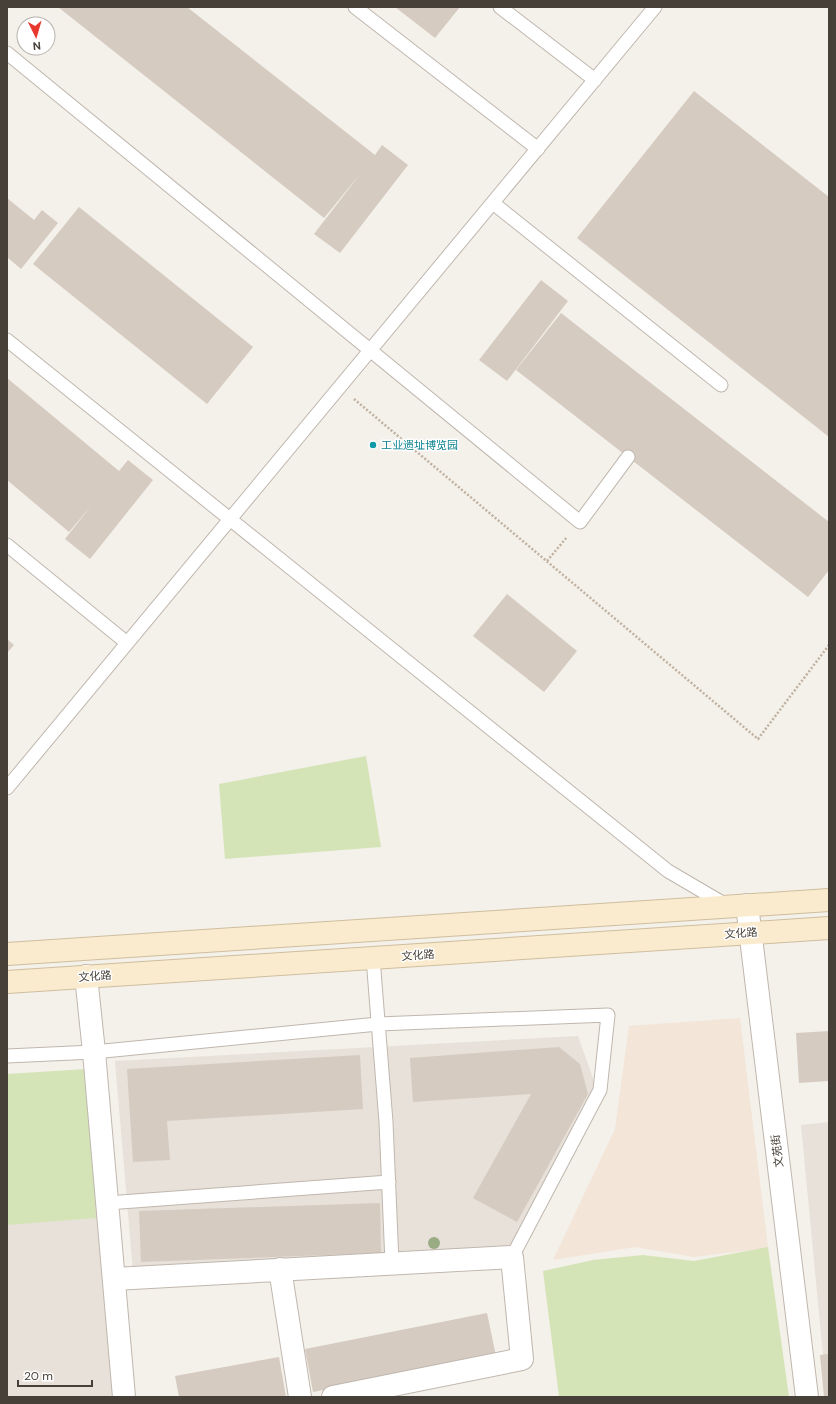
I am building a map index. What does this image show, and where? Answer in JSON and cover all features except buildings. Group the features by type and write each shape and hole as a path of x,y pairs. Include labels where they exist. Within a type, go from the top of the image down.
{"main road":[{"path":"7,954 829,900"},
{"name":"文化路","path":"7,982 829,928"}],"street":[{"name":"文苑街","path":"737,906 750,933 807,1397"},
{"path":"86,976 124,1397"},
{"path":"114,1278 512,1257 522,1359 333,1397"},
{"path":"280,1269 300,1397"}],"lane":[{"path":"355,7 538,149"},
{"path":"500,7 595,80"},
{"path":"9,782 127,643 655,7"},
{"path":"7,54 580,522 628,457"},
{"path":"493,203 721,385"},
{"path":"7,340 668,871 737,906"},
{"path":"7,545 127,643"},
{"path":"373,958 386,1122 392,1263"},
{"path":"7,1056 94,1052 378,1024 608,1015 600,1090 512,1257"},
{"path":"107,1203 389,1182"}],"path":[{"path":"340,387 758,739 829,645"},
{"path":"547,561 580,522"}],"shaded area":[{"path":"740,1018 768,1248 694,1257 635,1247 553,1260 615,1129 629,1026"},
{"path":"578,1036 595,1084 513,1257 133,1272 115,1061"},
{"path":"829,1122 829,1397 827,1397 801,1125"},
{"path":"105,1176 124,1397 7,1397 7,1185"}],"green space":[{"path":"366,756 381,847 225,859 219,784"},
{"path":"86,1069 96,1218 7,1225 7,1074"},
{"path":"768,1247 789,1397 559,1397 543,1271 593,1260 643,1255 694,1261"}],"place":[{"name":"工业遗址博览园","path":"373,445"}]}
